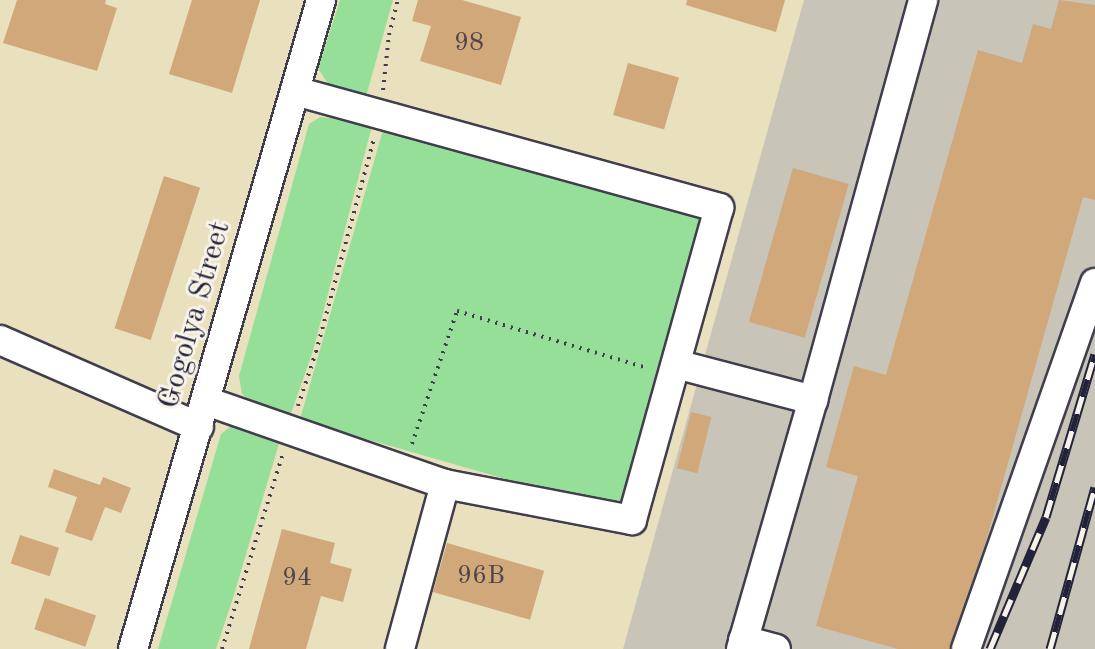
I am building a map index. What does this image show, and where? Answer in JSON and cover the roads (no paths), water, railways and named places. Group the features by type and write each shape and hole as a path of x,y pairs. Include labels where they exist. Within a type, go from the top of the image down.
{"street":[{"name":"Gogolya Street","path":"133,649 321,0"},
{"path":"776,649 742,644 923,0"},
{"path":"0,340 202,414 290,430 445,484 632,520 719,208 295,91"},
{"path":"966,649 1095,283"},
{"path":"674,370 813,400"},
{"path":"400,649 445,484"}],"railway":[{"path":"990,649 1046,517 1095,354"},
{"path":"1050,649 1095,487"}]}
